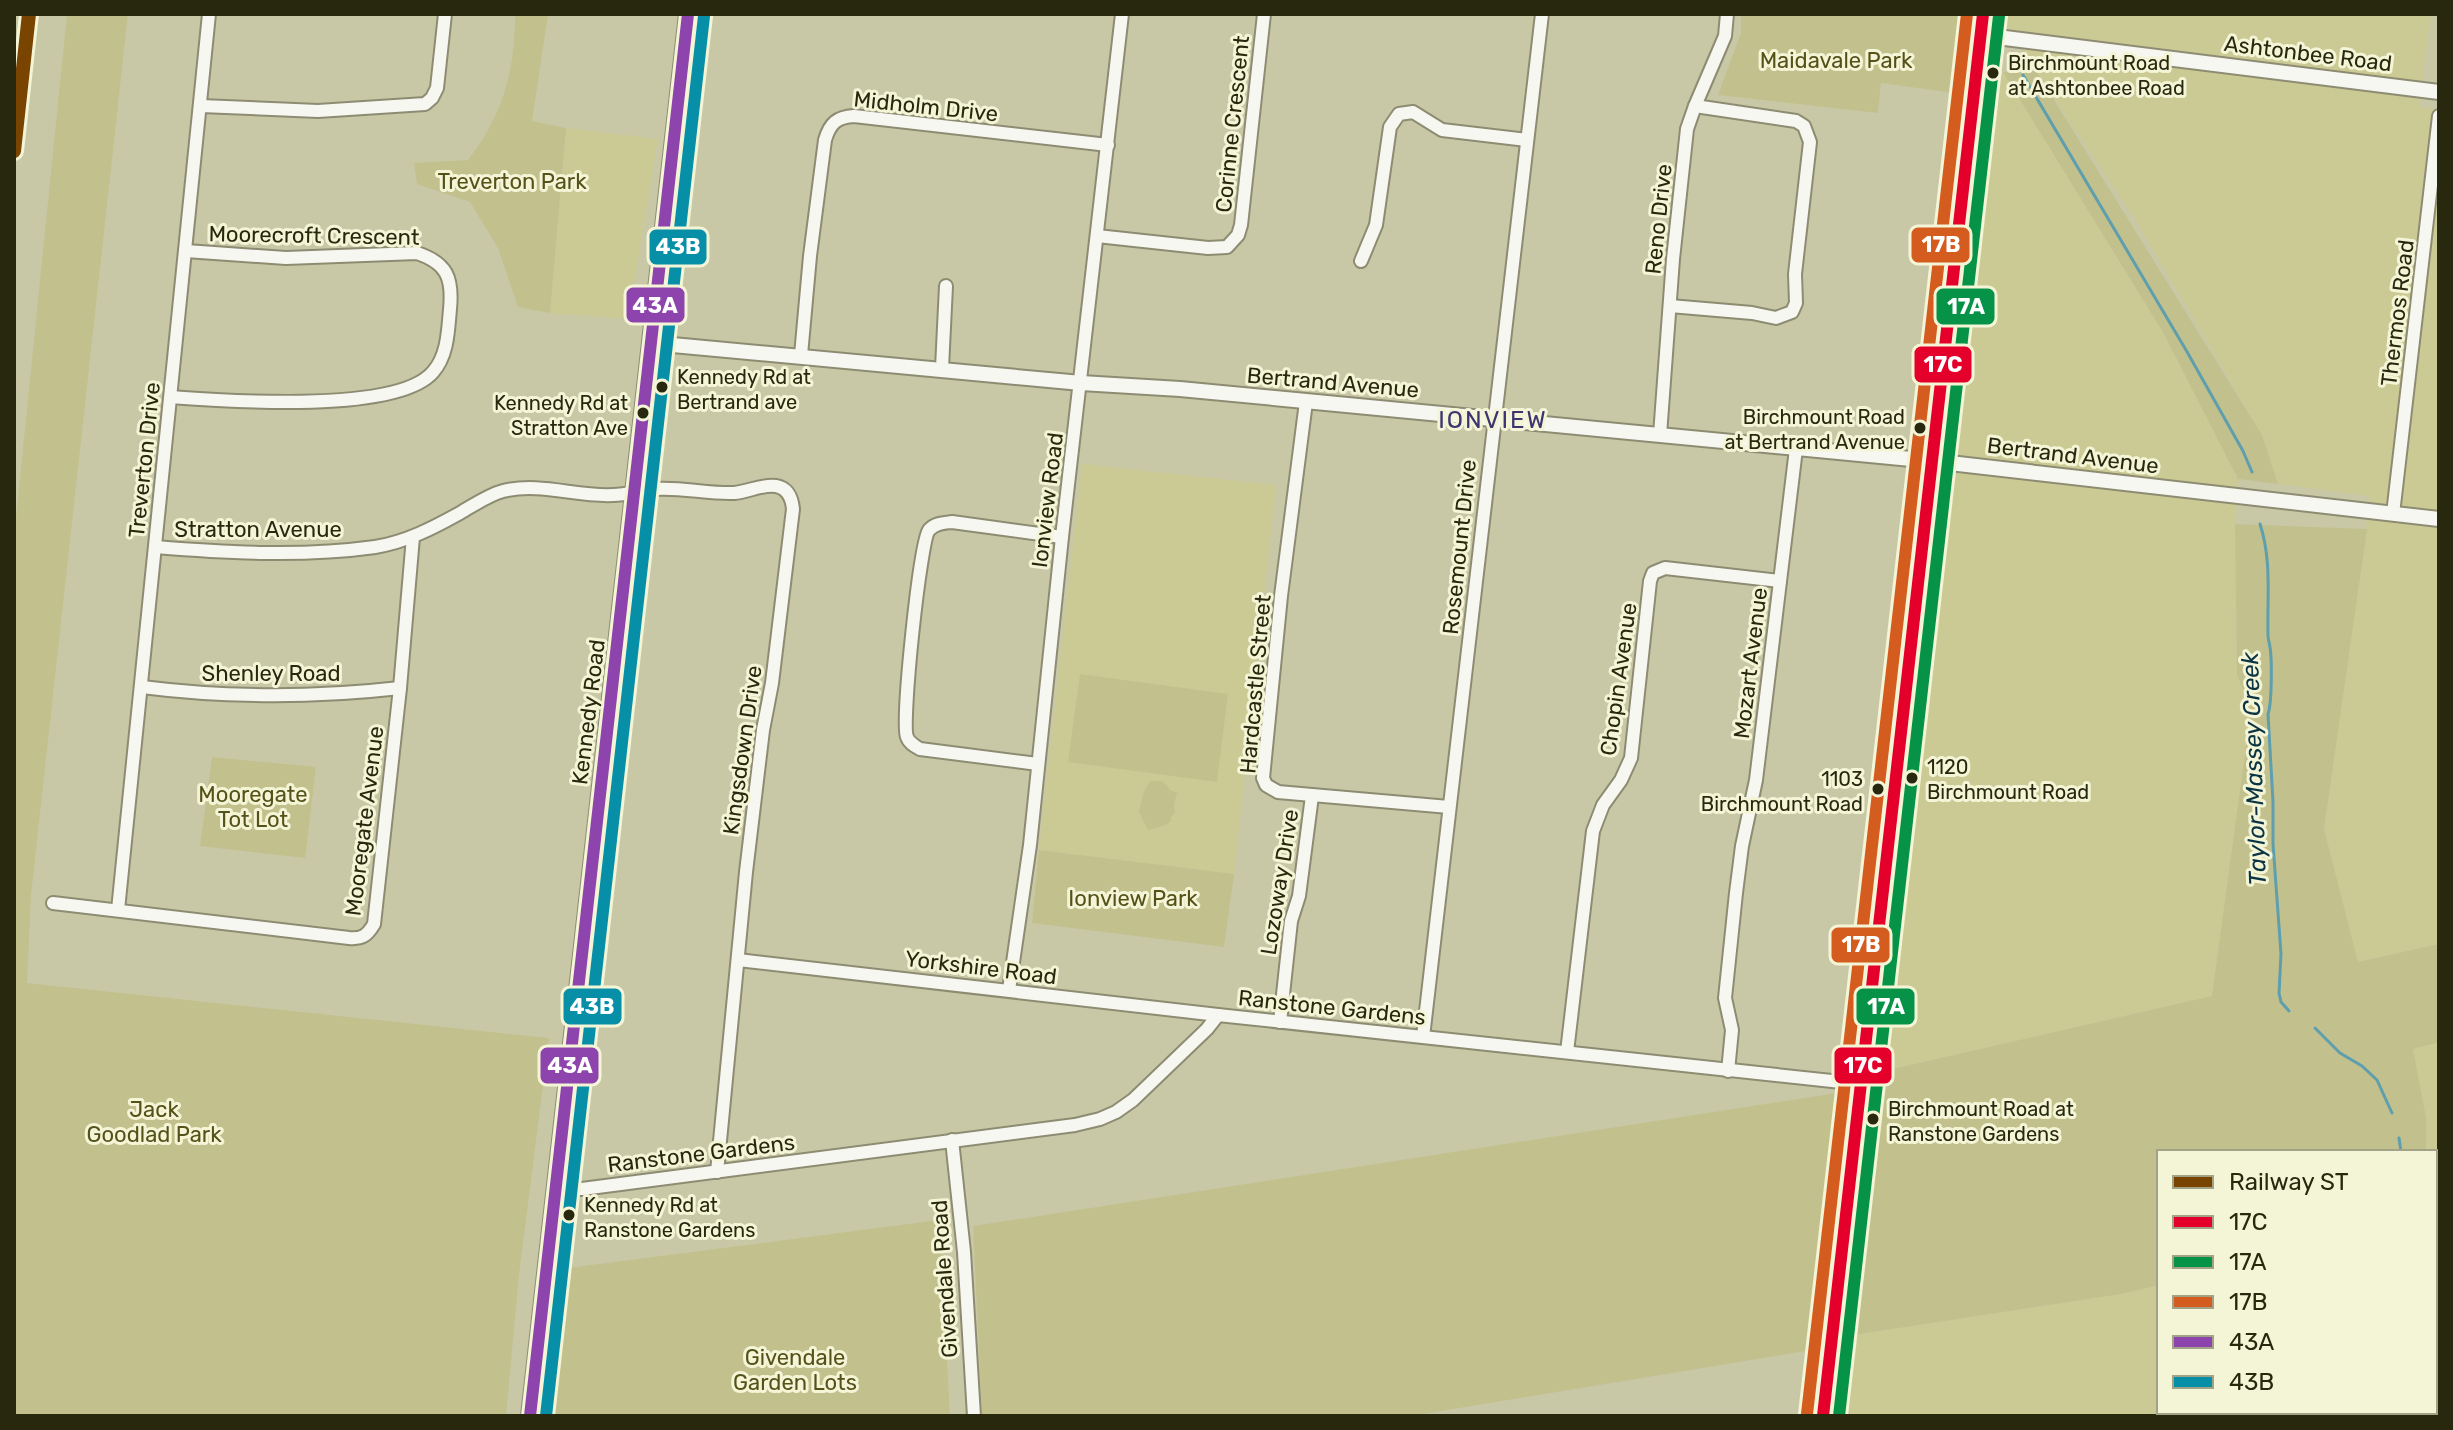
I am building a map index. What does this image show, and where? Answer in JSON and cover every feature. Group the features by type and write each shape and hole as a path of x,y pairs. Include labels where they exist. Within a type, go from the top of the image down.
{"main road":[{"name":"Kennedy Road","path":"530,1416 688,14"},
{"path":"1823,1416 1983,14"}],"street":[{"name":"Treverton Drive","path":"118,910 209,14"},
{"path":"201,106 318,111 425,104 437,88 445,14"},
{"name":"Ionview Road","path":"1009,990 1030,845 1122,14"},
{"name":"Corinne Crescent","path":"1097,236 1208,248 1227,247 1238,235 1264,14"},
{"name":"Rosemount Drive","path":"1423,1037 1542,14"},
{"name":"Reno Drive","path":"1660,435 1687,129 1725,36 1727,14"},
{"name":"Ashtonbee Road","path":"1981,35 2439,92"},
{"path":"1670,306 1776,318 1792,312 1796,303 1795,274 1810,142 1807,131 1796,121 1695,106"},
{"path":"1361,261 1376,225 1390,127 1399,114 1413,112 1442,130 1527,140"},
{"name":"Midholm Drive","path":"801,355 825,140 835,120 854,116 1108,145"},
{"name":"Thermos Road","path":"2393,514 2439,116"},
{"name":"Moorecroft Crescent","path":"171,397 247,402 320,401 394,393 414,387 434,371 445,347 452,293 450,279 441,265 417,253 286,258 186,251"},
{"path":"942,368 946,286"},
{"name":"Bertrand Avenue","path":"651,343 1081,383 1180,389 1932,461 2439,519"},
{"name":"Hardcastle Street","path":"1306,402 1281,596 1263,778 1271,789 1312,796 1449,807"},
{"name":"Mozart Avenue","path":"1728,1071 1732,1030 1725,998 1742,846 1756,780 1796,449"},
{"name":"Kingsdown Drive","path":"633,493 657,489 739,492 776,486 785,490 792,499 772,683 747,858 717,1172"},
{"name":"Stratton Avenue","path":"156,547 229,553 293,553 379,546 413,537 503,491 538,488 607,495 633,493"},
{"path":"1038,764 920,749 912,745 906,736 905,721 912,648 924,544 932,527 952,522 1062,537"},
{"name":"Mooregate Avenue","path":"53,903 359,939 368,934 374,924 413,537"},
{"name":"Chopin Avenue","path":"1567,1052 1593,831 1603,805 1621,780 1631,758 1653,573 1665,568 1780,581"},
{"name":"Shenley Road","path":"142,687 236,696 354,693 400,688"},
{"name":"Lozoway Drive","path":"1280,1022 1291,921 1299,896 1312,796"},
{"name":"Yorkshire Road","path":"738,960 1218,1015"},
{"name":"Ranstone Gardens","path":"555,1189 582,1189 717,1172 1075,1125 1100,1119 1116,1112 1141,1093 1218,1015 1860,1084"},
{"name":"Givendale Road","path":"952,1140 964,1252 974,1416"}],"shaded area":[{"path":"2003,14 2431,14 2419,107 2439,110 2439,944 2358,962 2324,829 2370,496 2278,484 2262,435 2136,221 2036,71"},
{"path":"2003,72 2164,334 2238,479 2235,524 2237,675 2251,709 2212,996 1884,1071 1997,88"},
{"path":"566,128 658,139 628,319 550,313"},
{"path":"1082,464 1276,485 1234,874 1039,850"},
{"path":"2439,1042 2439,1330 2437,1150 2426,1150 2413,1048"},
{"path":"2157,1285 2157,1414 2395,1416 1844,1416 1853,1335 2121,1294"}],"green space":[{"name":"Jack Goodlad Park","path":"67,14 128,14 31,895 27,983 549,1038 519,1275 506,1416 14,1416 14,537"},
{"name":"Treverton Park","path":"515,14 548,14 532,121 566,128 550,313 518,307 498,248 470,202 417,184 414,163 468,160 480,143 505,92 513,55"},
{"name":"Maidavale Park","path":"1741,14 1960,14 1954,93 1881,83 1878,113 1718,95 1741,33"},
{"path":"2036,71 2262,435 2278,484 2238,479 2164,334 2003,72"},
{"path":"2235,524 2367,529 2324,829 2358,962 2439,944 2439,1042 2413,1049 2426,1118 2426,1150 2157,1150 2157,1285 2121,1294 1853,1335 1884,1071 2212,996 2251,709 2237,675"},
{"path":"1080,674 1228,694 1217,782 1068,762"},
{"name":"Mooregate Tot Lot","path":"212,757 316,767 305,858 200,846"},
{"path":"1150,781 1163,781 1171,791 1177,792 1171,821 1148,830 1139,812"},
{"name":"Ionview Park","path":"1039,850 1234,874 1224,947 1032,923"},
{"path":"1837,1093 1806,1351 1411,1416 982,1416 973,1226"},
{"name":"Givendale Garden Lots","path":"939,1220 950,1416 551,1416 568,1268"},
{"path":"2437,1318 2439,1416 2395,1416 2437,1414"}],"waterway":[{"name":"Taylor-Massey Creek","path":"2023,75 2186,350 2252,472"},
{"name":"Taylor-Massey Creek","path":"2260,524 2266,552 2271,653 2268,714 2281,954 2279,993 2281,1002 2289,1011"},
{"name":"Taylor-Massey Creek","path":"2315,1028 2340,1053 2362,1066 2377,1080 2392,1113"},
{"name":"Taylor-Massey Creek","path":"2399,1138 2401,1150"}],"rail line":[{"name":"ST","path":"14,151 29,14"}],"transit line":[{"name":"43A","path":"530,1416 688,14"},
{"name":"17B","path":"1807,1414 1967,14"},
{"name":"17C","path":"1823,1416 1983,14"},
{"name":"43B","path":"546,1416 704,16"},
{"name":"17A","path":"1839,1416 1999,16"}],"place":[{"name":"Birchmount Road at Ashtonbee Road","path":"1993,73"},
{"name":"Kennedy Rd at Bertrand ave","path":"662,387"},
{"name":"Kennedy Rd at Stratton Ave","path":"643,413"},
{"name":"Birchmount Road at Bertrand Avenue","path":"1920,428"},
{"name":"1120 Birchmount Road","path":"1912,778"},
{"name":"1103 Birchmount Road","path":"1878,789"},
{"name":"Birchmount Road at Ranstone Gardens","path":"1873,1119"},
{"name":"Kennedy Rd at Ranstone Gardens","path":"569,1215"}],"district":[{"name":"IONVIEW","path":"1493,420"}]}
